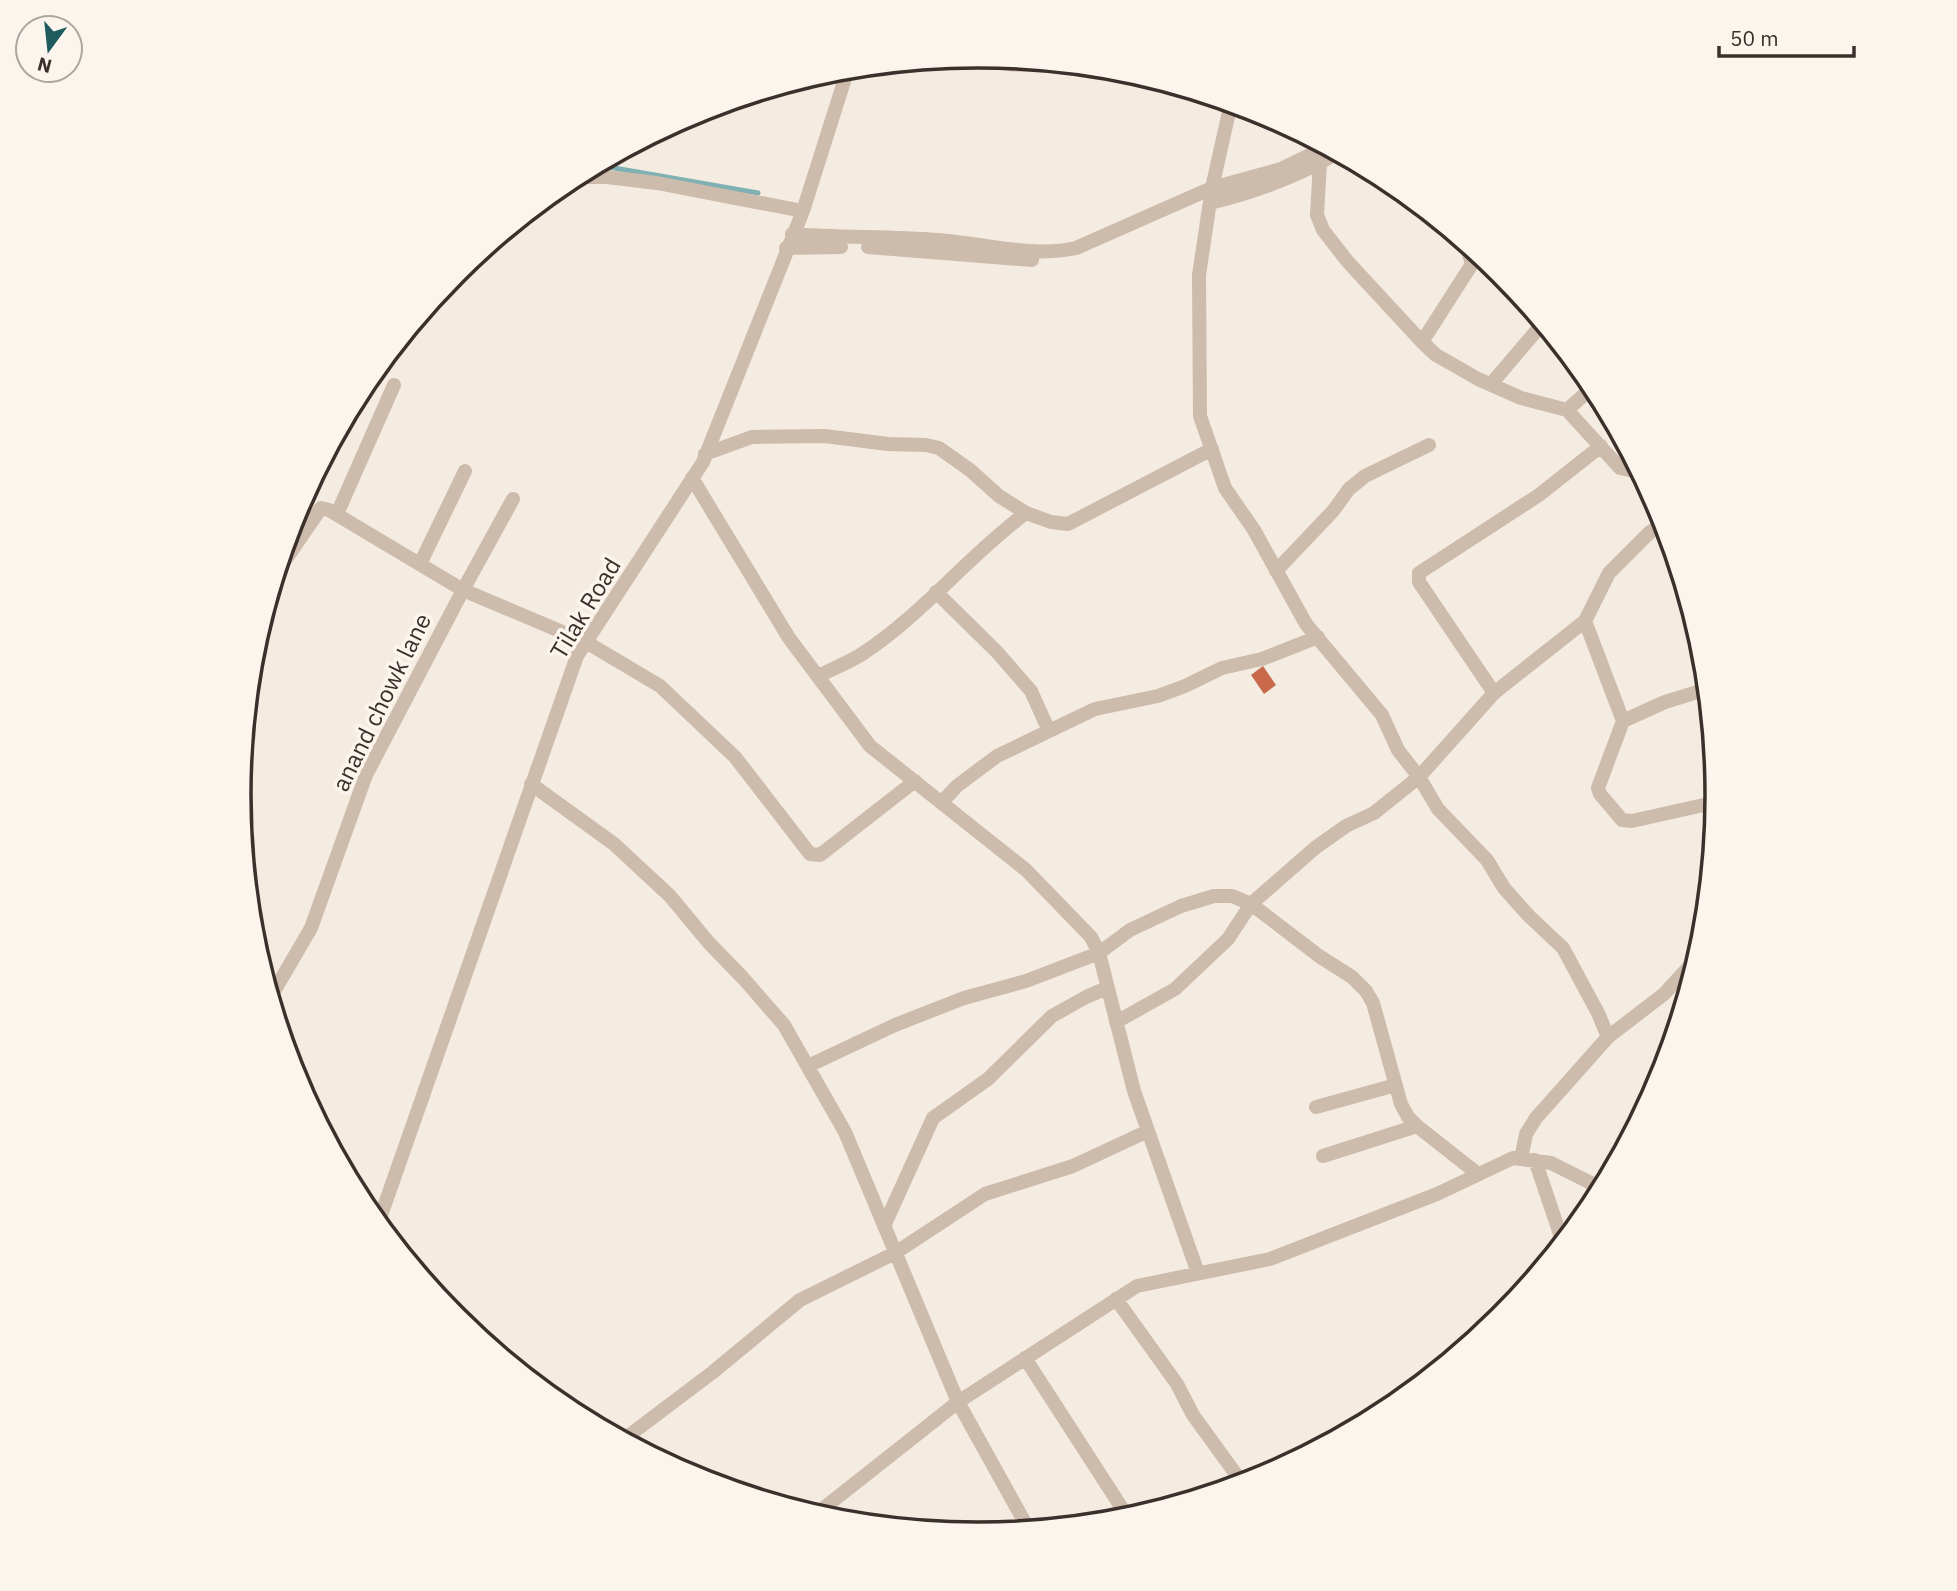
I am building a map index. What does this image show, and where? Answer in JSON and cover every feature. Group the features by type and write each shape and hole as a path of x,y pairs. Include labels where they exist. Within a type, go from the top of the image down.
{"street":[{"name":"Tilak Road","path":"382,1211 577,656 705,454 803,211 844,81"},
{"path":"1229,113 1211,196 1199,275 1198,359 1200,416 1225,488 1254,530 1307,624 1382,715 1398,750 1419,777 1438,809 1487,859 1504,888 1535,923 1563,948 1595,1006 1608,1037"},
{"path":"789,241 842,238 936,240 1029,253 1076,248 1281,169 1316,152"},
{"path":"1211,196 1266,187 1328,158"},
{"path":"1320,163 1317,215 1323,230 1348,262 1422,342 1436,355 1491,384 1521,398 1567,410 1624,471 1628,469"},
{"path":"597,177 657,183 803,211"},
{"path":"1422,342 1472,261"},
{"path":"1491,384 1537,330"},
{"path":"337,514 394,385"},
{"path":"1567,410 1585,394"},
{"path":"705,454 752,438 825,436 888,444 926,445 939,449 970,470 999,496 1026,513 1052,522 1068,524 1212,449"},
{"path":"1276,571 1349,489 1365,476 1429,445"},
{"path":"1494,693 1419,582 1419,573 1539,495 1601,446"},
{"path":"421,564 466,471"},
{"path":"692,478 789,638 870,746 1026,870 1091,937 1099,953 1115,1022 1148,1131 1198,1273"},
{"name":"anand chowk lane","path":"277,987 311,928 366,775 513,499"},
{"path":"299,539 321,508 337,514 463,590 586,642 660,687 735,757 814,855 820,855 915,781"},
{"path":"818,676 861,654 936,592 995,536 1026,513"},
{"path":"1115,1022 1175,989 1227,939 1251,904 1315,848 1346,826 1374,813 1419,777 1494,693 1585,621 1609,573 1654,528"},
{"path":"936,592 997,652 1031,691 1049,731"},
{"path":"1585,621 1623,721 1598,788 1600,794 1622,820 1632,821 1706,805"},
{"path":"942,802 957,786 997,756 1095,709 1158,696 1222,668 1262,659 1318,637"},
{"path":"1623,721 1665,702 1698,692"},
{"path":"531,784 614,844 670,896 784,1025 845,1132 958,1402 1024,1521"},
{"path":"808,1066 895,1025 964,998 1027,981 1099,953 1130,930 1181,906 1214,896 1232,896 1251,904 1319,956 1352,977 1366,991 1373,1003 1401,1104 1408,1117 1478,1174"},
{"path":"1559,1233 1528,1160 1529,1126 1608,1037 1664,994 1683,976"},
{"path":"884,1226 933,1118 988,1079 1052,1016 1107,989"},
{"path":"1316,1107 1396,1085"},
{"path":"1323,1156 1417,1126"},
{"path":"631,1434 713,1372 800,1300 895,1253 985,1194 1073,1166 1148,1131"},
{"path":"826,1506 958,1402 1137,1286 1270,1259 1437,1194 1513,1158 1551,1163 1593,1184"},
{"path":"1116,1299 1177,1384 1193,1415 1236,1475"},
{"path":"1025,1358 1122,1508"}],"building":[{"path":"1263,666 1276,685 1264,694 1251,675"}],"waterway":[{"path":"612,168 758,193"}]}
